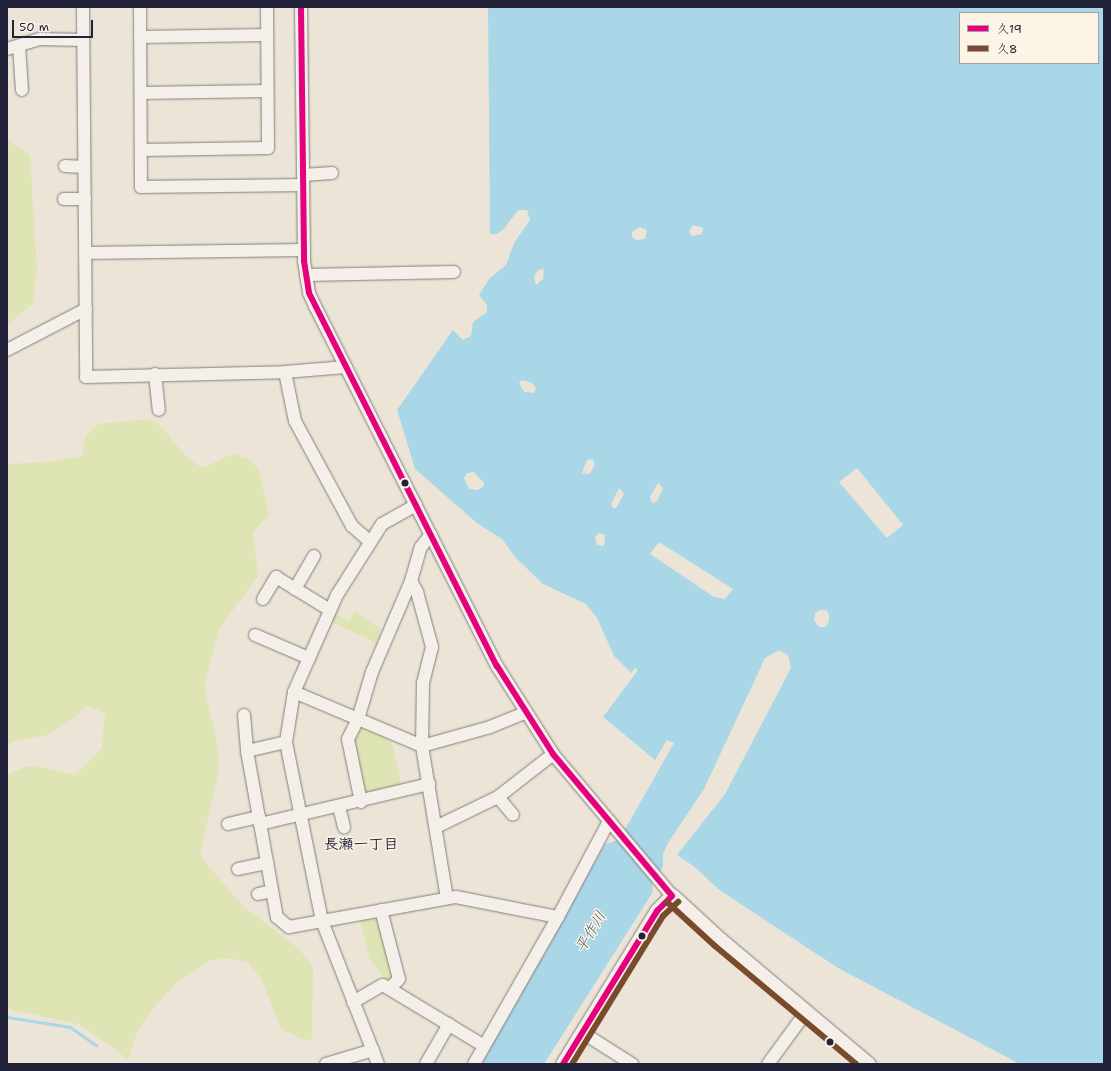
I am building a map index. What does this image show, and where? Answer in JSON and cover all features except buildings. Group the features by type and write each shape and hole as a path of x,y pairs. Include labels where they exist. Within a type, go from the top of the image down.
{"main road":[{"path":"672,896 868,1064"},
{"path":"575,1064 664,918 672,896"},
{"path":"564,1064 658,911 672,896"}],"street":[{"path":"83,7 86,377 155,374 285,372 346,367"},
{"path":"140,7 142,187 303,180 332,173"},
{"path":"141,150 268,148 267,7"},
{"path":"301,7 304,250 306,275 315,306 497,666 525,713 553,754 672,896"},
{"path":"140,37 267,35"},
{"path":"7,49 40,40 83,40"},
{"path":"19,46 22,90"},
{"path":"141,93 268,91"},
{"path":"65,166 84,167"},
{"path":"64,199 85,199"},
{"path":"85,253 304,250"},
{"path":"306,275 454,272"},
{"path":"7,350 86,310"},
{"path":"285,372 295,421 352,526 369,541"},
{"path":"155,374 159,410"},
{"path":"378,1064 322,921 286,742 294,692 330,610 369,541 382,524 416,505"},
{"path":"361,802 348,739 358,719 372,672 411,581 421,547 431,534"},
{"path":"295,589 314,556"},
{"path":"263,599 276,577 330,610"},
{"path":"411,581 417,592 432,647 423,683 422,746 447,898"},
{"path":"255,635 309,658"},
{"path":"294,692 422,746 490,727 525,713"},
{"path":"244,714 247,751 277,916 289,927 456,897 558,917"},
{"path":"247,751 286,742"},
{"path":"436,827 498,797 553,754"},
{"path":"228,824 301,815 361,802 429,784"},
{"path":"498,797 513,815"},
{"path":"339,807 344,827"},
{"path":"474,1064 558,917 609,821"},
{"path":"238,869 267,863"},
{"path":"258,894 272,891"},
{"path":"381,910 399,979 390,988"},
{"path":"353,1002 383,985 390,988 399,997 449,1024 484,1046"},
{"path":"768,1064 806,1012"},
{"path":"426,1064 449,1024"},
{"path":"591,1038 632,1064"},
{"path":"326,1064 373,1050"}],"green space":[{"path":"7,140 30,155 37,270 33,303 7,325"},
{"path":"150,419 163,428 186,457 202,468 233,454 250,459 259,470 269,515 253,532 258,576 220,628 205,681 207,702 216,736 219,769 200,856 243,906 299,949 313,967 312,1040 302,1039 281,1029 261,979 248,962 226,958 209,961 175,984 151,1011 137,1032 128,1059 79,1024 11,1010 7,1006 7,775 25,767 38,766 75,775 102,748 105,713 86,706 74,718 47,735 15,741 7,745 7,464 47,462 82,456 86,436 98,424"},
{"path":"355,611 381,629 376,643 332,622 335,614 349,621"},
{"path":"359,725 392,742 402,788 365,798 354,741"},
{"path":"379,918 395,978 385,980 369,958 360,920"}],"water":[{"name":"平作川","path":"488,7 1104,7 1104,1064 1020,1064 838,968 718,889 696,868 677,855 725,794 791,668 788,655 779,650 765,658 704,789 668,843 663,854 663,867 652,882 653,892 544,1064 478,1064 605,844 619,840 674,743 667,740 655,760 603,717 638,670 635,668 631,673 614,656 597,618 586,604 543,584 515,557 502,539 477,523 415,469 397,410 453,330 463,340 471,336 473,322 487,312 487,305 479,295 490,278 506,265 514,243 530,220 527,210 518,210 504,229 497,234 490,234","holes":["693,225 703,228 702,234 692,236 689,232","640,227 647,230 645,239 637,240 632,237 632,232","544,269 543,279 536,285 534,277 538,270","522,380 532,383 536,388 534,393 524,392 519,383","592,459 595,464 590,474 582,473 587,460","474,472 484,483 483,487 477,490 469,489 464,478 467,473","658,483 663,488 657,501 652,503 650,497","619,488 624,494 616,508 613,508 611,504","599,533 605,535 604,546 597,545 595,537","820,610 826,610 829,614 829,622 825,627 819,627 814,620 815,613"]}],"pier":[{"path":"857,468 903,525 887,538 839,482"},
{"path":"659,542 733,589 725,599 714,597 650,554"}],"waterway":[{"path":"7,1017 70,1027 96,1045"}],"transit line":[{"name":"久19","path":"301,7 304,261 309,293 497,666 553,754 672,896"},
{"name":"久19","path":"563,1064 657,911 672,896"},
{"name":"久8","path":"667,902 715,946 856,1064"},
{"name":"久8","path":"572,1064 663,916 678,902"}],"district":[{"name":"長瀬一丁目","path":"361,845"}]}
